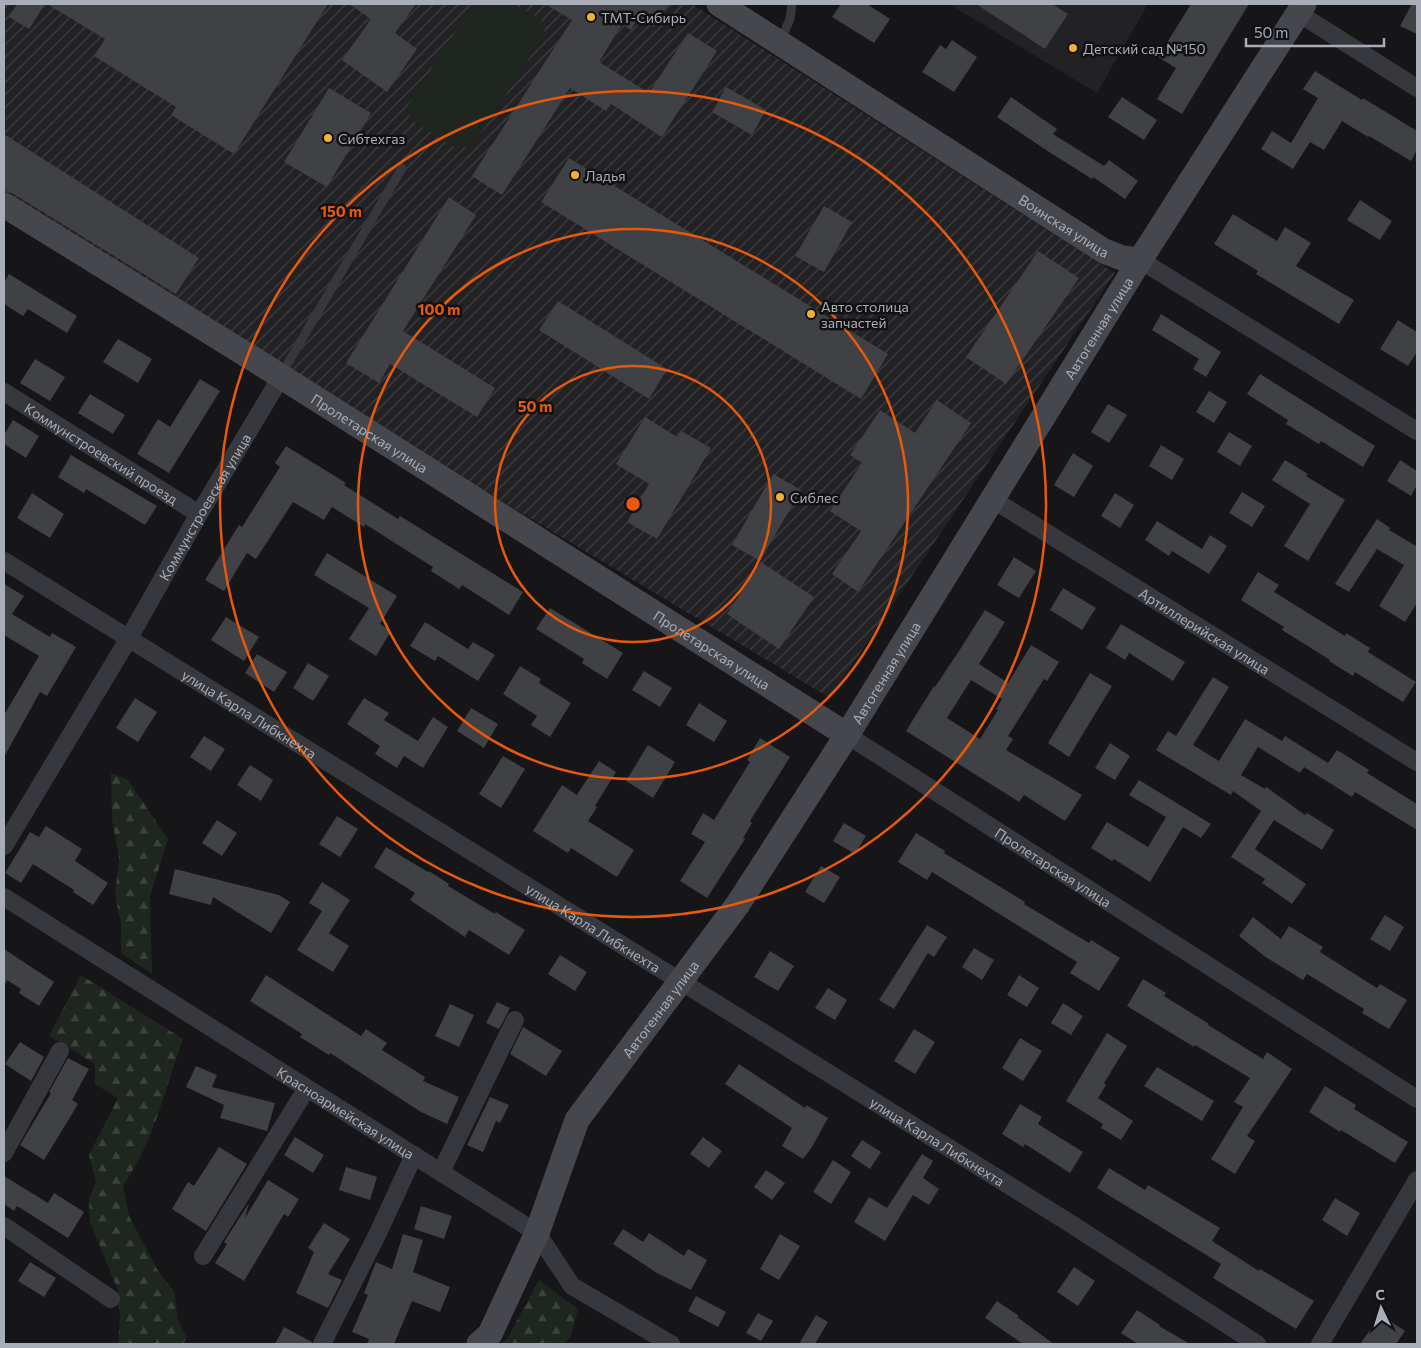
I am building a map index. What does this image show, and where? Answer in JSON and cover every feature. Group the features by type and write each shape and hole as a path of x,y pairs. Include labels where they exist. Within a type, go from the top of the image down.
{"street":[{"name":"Воинская улица","path":"719,4 1104,251 1122,258 1140,260 1417,431"},
{"path":"1301,8 1417,88"},
{"name":"Автогенная улица","path":"480,1344 490,1334 537,1233 577,1120 738,904 847,736 1140,260 1301,8"},
{"name":"Пролетарская улица","path":"4,205 280,376 1417,1099"},
{"name":"Коммунстроевская улица","path":"4,846 129,638 280,376"},
{"name":"Коммунстроевский проезд","path":"4,392 199,514"},
{"name":"Артиллерийская улица","path":"992,499 1417,762"},
{"name":"улица Карла Либкнехта","path":"4,561 1068,1222 1257,1344"},
{"name":"Красноармейская улица","path":"4,897 537,1233 572,1286 671,1344"},
{"path":"441,1172 515,1020"},
{"path":"4,1153 60,1051"},
{"path":"203,1256 307,1088"},
{"path":"322,1344 378,1233 414,1155"},
{"path":"1320,1344 1417,1180"},
{"path":"4,1226 111,1299"}],"lane":[{"path":"780,43 790,19 792,4"},
{"name":"Коммунстроевская улица","path":"280,376 402,168"}],"shaded area":[{"path":"4,4 692,4 1115,273 830,698 193,316 4,199"},
{"name":"Детский сад №150","path":"949,4 1148,4 1097,93"}],"green space":[{"path":"473,4 513,4 540,19 544,27 543,37 473,145 455,148 410,119 407,107"},
{"path":"111,773 128,780 168,839 150,896 152,974 121,953 121,923 115,895 119,858 112,819"},
{"path":"81,975 183,1039 151,1133 123,1186 129,1216 158,1271 174,1291 178,1320 187,1337 183,1344 118,1344 120,1316 117,1288 90,1222 89,1199 96,1182 89,1155 118,1098 95,1084 95,1064 49,1036"},
{"path":"539,1280 578,1309 571,1336 564,1344 501,1344 507,1339"}],"building":[{"path":"17,4 45,4 29,29 9,17"},
{"path":"47,4 328,4 234,154 171,115 176,107 94,56 105,39"},
{"path":"349,4 416,4 395,33 417,49 387,92 342,60 371,19"},
{"path":"545,4 669,4 654,27 638,18 631,30 622,24 599,62 649,93 688,33 717,51 662,137 611,104 606,111 570,88 502,195 472,176 572,20"},
{"path":"841,4 867,4 890,19 874,43 832,17"},
{"path":"976,4 1052,4 1068,14 1045,49"},
{"path":"1191,4 1249,4 1182,114 1157,99 1176,68 1158,57"},
{"path":"1412,4 1417,4 1417,34 1400,26"},
{"path":"952,40 977,57 954,92 922,72 940,45 946,49"},
{"path":"1315,71 1417,131 1417,150 1411,161 1342,121 1324,150 1310,142 1293,169 1261,149 1272,131 1291,143 1318,98 1303,89"},
{"path":"726,87 766,110 752,135 712,112"},
{"name":"Сибтехгаз","path":"329,88 371,113 327,187 284,162"},
{"path":"1011,97 1057,129 1053,134 1104,166 1109,160 1138,181 1125,199 997,117"},
{"path":"1122,97 1157,120 1144,140 1108,117"},
{"path":"4,134 199,258 176,294 12,193 4,191"},
{"path":"569,158 888,354 861,399 541,202"},
{"path":"449,197 476,215 403,331 495,388 477,417 390,364 379,383 346,363"},
{"path":"1360,200 1392,221 1380,240 1347,220"},
{"path":"824,206 852,222 824,272 795,256"},
{"path":"1233,214 1277,241 1285,227 1311,243 1296,266 1354,300 1339,324 1256,274 1258,271 1214,244"},
{"path":"1038,251 1079,278 1006,384 966,357"},
{"path":"9,274 77,316 67,333 28,309 23,316 4,304 4,282"},
{"path":"558,301 667,369 649,399 539,330"},
{"path":"1161,314 1221,352 1206,377 1193,369 1199,359 1152,330"},
{"path":"1398,320 1417,332 1417,352 1408,366 1380,349"},
{"path":"118,339 152,359 138,383 103,362"},
{"path":"35,359 65,377 50,401 20,383"},
{"path":"1260,374 1375,446 1363,467 1321,441 1319,444 1286,424 1288,420 1247,394"},
{"path":"200,379 220,391 169,473 137,454 158,419 170,427"},
{"path":"1209,391 1227,402 1214,423 1196,412"},
{"path":"90,394 125,415 113,434 78,413"},
{"path":"937,400 971,423 858,592 832,574 861,531 830,511 862,463 850,455 880,410 915,433"},
{"path":"1108,404 1127,415 1109,443 1091,432"},
{"path":"645,417 677,437 681,431 711,448 657,539 627,522 649,484 616,464"},
{"path":"13,420 39,436 26,458 4,444 4,435"},
{"path":"1229,432 1252,446 1240,466 1217,452"},
{"path":"1161,445 1184,459 1172,480 1149,466"},
{"path":"286,446 346,483 344,485 398,519 400,516 523,592 509,615 462,585 459,589 431,571 433,567 365,524 364,527 332,507 324,520 293,502 256,559 247,553 224,591 205,580 239,525 242,527 280,467 275,463"},
{"path":"1073,453 1093,466 1074,497 1054,485"},
{"path":"71,455 157,506 145,525 86,489 84,493 58,477"},
{"path":"1285,460 1308,474 1306,476 1345,500 1308,561 1284,546 1310,504 1272,480"},
{"path":"1400,460 1417,471 1417,485 1411,496 1387,481"},
{"path":"773,474 801,490 760,561 732,545"},
{"path":"1242,492 1265,506 1252,527 1229,513"},
{"path":"32,493 64,514 50,538 17,518"},
{"path":"1115,493 1134,505 1120,528 1101,516"},
{"path":"1377,519 1390,528 1389,530 1416,546 1417,544 1417,603 1405,622 1379,606 1404,565 1377,549 1349,592 1335,584"},
{"path":"1157,521 1202,549 1210,535 1227,546 1209,574 1172,551 1169,556 1145,540"},
{"path":"327,553 397,596 380,624 391,631 376,656 349,639 369,608 314,575"},
{"path":"1014,557 1036,571 1019,598 997,585"},
{"path":"761,562 814,597 779,649 727,614"},
{"path":"1258,572 1279,585 1274,592 1345,636 1346,633 1370,648 1368,652 1416,682 1403,702 1355,672 1353,676 1329,661 1282,630 1284,627 1241,600"},
{"path":"4,584 24,596 12,614 50,637 52,633 76,647 47,696 40,692 4,757 4,715 39,656 4,635"},
{"path":"1063,588 1096,608 1082,630 1050,610"},
{"path":"550,608 623,653 607,679 582,663 584,659 536,629"},
{"path":"985,610 1005,622 979,664 1008,683 1031,645 1059,662 1047,681 1044,679 1008,736 1013,739 1006,750 1082,795 1065,821 1024,795 1019,802 906,731 934,686","holes":["971,680 1002,699 996,709 998,710 980,739 947,718"]},
{"path":"226,617 259,637 244,661 211,640"},
{"path":"425,622 468,649 473,642 495,655 478,681 438,656 435,661 410,646"},
{"path":"1121,624 1185,662 1173,681 1129,653 1125,660 1106,648"},
{"path":"257,654 287,672 274,692 245,673"},
{"path":"308,663 329,676 313,701 293,688"},
{"path":"520,666 541,679 539,683 571,703 550,737 531,725 537,716 503,694"},
{"path":"644,671 672,688 660,707 632,690"},
{"path":"1090,673 1112,686 1069,757 1048,743"},
{"path":"1213,677 1229,687 1193,745 1219,761 1245,719 1282,741 1285,736 1328,763 1337,750 1369,770 1367,773 1417,804 1417,830 1355,792 1352,797 1304,767 1300,773 1258,747 1241,775 1265,789 1266,787 1305,815 1307,813 1334,830 1322,850 1274,820 1255,849 1306,884 1292,904 1262,883 1265,879 1231,857 1261,811 1233,791 1231,795 1156,750 1168,731 1176,736"},
{"path":"135,698 157,712 138,742 116,728"},
{"path":"364,698 389,713 384,720 418,741 433,717 448,727 423,768 404,756 397,768 375,754 380,746 347,724"},
{"path":"699,703 727,721 714,742 686,725"},
{"path":"471,708 498,724 484,748 457,731"},
{"path":"204,736 225,749 211,771 190,757"},
{"path":"760,738 790,757 750,821 752,823 743,838 745,839 707,898 680,881 705,842 691,834 703,813 714,820 750,762 747,760"},
{"path":"1110,743 1130,756 1115,780 1095,768"},
{"path":"648,745 675,762 653,798 626,781"},
{"path":"503,756 525,769 501,808 479,794"},
{"path":"599,761 616,772 588,821 634,850 617,877 571,848 568,853 533,831 562,785 577,795"},
{"path":"250,765 273,780 261,801 237,785"},
{"path":"1139,780 1211,824 1201,838 1183,827 1150,882 1114,859 1112,861 1091,848 1107,822 1148,847 1166,817 1129,795"},
{"path":"337,816 358,829 340,857 319,844"},
{"path":"217,820 237,833 222,856 202,843"},
{"path":"844,823 866,836 855,854 833,841"},
{"path":"46,826 82,849 75,861 108,883 93,905 73,892 74,890 33,864 21,883 5,873 30,832 39,837"},
{"path":"916,833 945,851 944,853 1025,902 1024,904 1089,943 1091,940 1120,958 1099,991 1070,973 1077,962 932,872 927,880 898,862"},
{"path":"386,847 429,871 449,884 448,886 525,930 509,955 469,930 465,937 410,900 415,893 374,867"},
{"path":"821,866 840,877 824,903 805,892"},
{"path":"175,869 279,895 290,902 271,933 213,897 211,905 169,894"},
{"path":"322,882 350,900 329,933 349,946 333,972 297,950 322,911 309,903"},
{"path":"1385,915 1404,927 1390,951 1370,939"},
{"path":"1253,917 1281,939 1289,926 1323,947 1320,952 1377,988 1380,984 1407,1000 1389,1029 1362,1013 1364,1009 1307,974 1303,980 1267,958 1239,936"},
{"path":"927,925 947,937 934,957 928,953 894,1009 879,1000"},
{"path":"974,948 994,960 982,980 962,967"},
{"path":"4,949 54,982 39,1006 19,993 21,989 7,980 4,986"},
{"path":"770,951 794,966 778,991 754,977"},
{"path":"560,955 587,972 575,991 548,974"},
{"path":"266,975 361,1036 366,1029 387,1043 382,1050 425,1077 423,1081 459,1097 447,1124 421,1112 330,1053 329,1055 300,1037 302,1034 250,1001"},
{"path":"1019,975 1039,988 1027,1007 1007,995"},
{"path":"1143,979 1166,993 1164,996 1263,1059 1267,1052 1292,1069 1247,1136 1255,1141 1235,1174 1211,1159 1243,1107 1234,1102 1250,1078 1195,1045 1194,1047 1127,1006"},
{"path":"828,988 847,1000 835,1020 815,1008"},
{"path":"497,1002 510,1008 499,1029 486,1023"},
{"path":"1063,1003 1083,1016 1071,1035 1051,1023"},
{"path":"450,1004 474,1015 459,1047 435,1036"},
{"path":"523,1027 562,1051 546,1076 510,1054"},
{"path":"914,1029 935,1042 915,1074 894,1061"},
{"path":"1107,1033 1127,1046 1104,1083 1106,1085 1098,1098 1133,1121 1121,1140 1101,1128 1103,1124 1066,1101"},
{"path":"1020,1038 1042,1051 1023,1081 1002,1068"},
{"path":"20,1042 44,1057 31,1081 5,1064"},
{"path":"68,1058 89,1069 72,1100 78,1104 44,1160 20,1145 51,1093 49,1092"},
{"path":"739,1064 805,1108 806,1105 828,1118 803,1159 782,1146 792,1128 725,1084"},
{"path":"196,1066 217,1075 212,1087 275,1103 267,1131 220,1118 224,1105 186,1087"},
{"path":"1157,1067 1214,1101 1202,1121 1144,1086"},
{"path":"1325,1086 1356,1105 1354,1109 1408,1142 1395,1163 1309,1112"},
{"path":"490,1097 509,1105 500,1123 496,1121 483,1152 467,1145"},
{"path":"1020,1104 1042,1117 1038,1124 1083,1152 1070,1173 1025,1144 1023,1147 1002,1134"},
{"path":"295,1137 324,1155 313,1173 284,1155"},
{"path":"703,1137 722,1151 709,1168 690,1154"},
{"path":"862,1140 881,1152 870,1169 851,1156"},
{"path":"219,1147 247,1164 206,1231 172,1209 188,1182 194,1186"},
{"path":"922,1154 933,1161 923,1178 939,1189 929,1205 913,1195 885,1241 854,1222 869,1197 887,1208"},
{"path":"833,1160 851,1172 831,1204 813,1192"},
{"path":"346,1167 377,1177 370,1200 339,1190"},
{"path":"1109,1168 1145,1190 1148,1185 1220,1228 1212,1241 1259,1271 1260,1269 1314,1301 1296,1329 1213,1278 1221,1264 1097,1188"},
{"path":"766,1170 785,1183 772,1200 754,1187"},
{"path":"4,1176 48,1203 54,1193 84,1212 68,1238 17,1206 14,1211 4,1204"},
{"path":"268,1180 299,1199 288,1217 284,1214 244,1281 215,1263 227,1244 224,1242 249,1203 245,1218"},
{"path":"1335,1198 1360,1213 1347,1236 1322,1220"},
{"path":"421,1206 452,1216 444,1239 414,1229"},
{"path":"324,1223 350,1239 328,1274 342,1280 328,1308 296,1293 314,1252 308,1248"},
{"path":"623,1229 643,1242 649,1233 684,1256 688,1249 707,1260 691,1290 657,1273 613,1244"},
{"path":"403,1234 423,1240 413,1272 450,1287 440,1312 412,1301 394,1344 367,1344 369,1339 352,1332 368,1295 364,1293 376,1262 392,1269"},
{"path":"780,1234 800,1246 779,1280 760,1269"},
{"path":"30,1262 56,1278 44,1297 18,1281"},
{"path":"1074,1267 1095,1281 1078,1306 1057,1292"},
{"path":"696,1296 726,1312 718,1327 688,1311"},
{"path":"997,1301 1054,1344 1023,1344 985,1318"},
{"path":"1137,1310 1159,1326 1190,1344 1138,1344 1121,1333"},
{"path":"758,1313 773,1321 761,1341 746,1333"},
{"path":"816,1315 828,1322 815,1344 799,1344"},
{"path":"1381,1315 1405,1331 1396,1344 1360,1344"},
{"path":"284,1327 312,1342 311,1344 275,1344"}],"place":[{"name":"ТМТ-Сибирь","path":"591,17"},
{"name":"Детский сад №150","path":"1073,48"},
{"name":"Сибтехгаз","path":"328,138"},
{"name":"Ладья","path":"575,175"},
{"name":"Авто столица запчастей","path":"811,314"},
{"name":"Сиблес","path":"780,497"}]}
